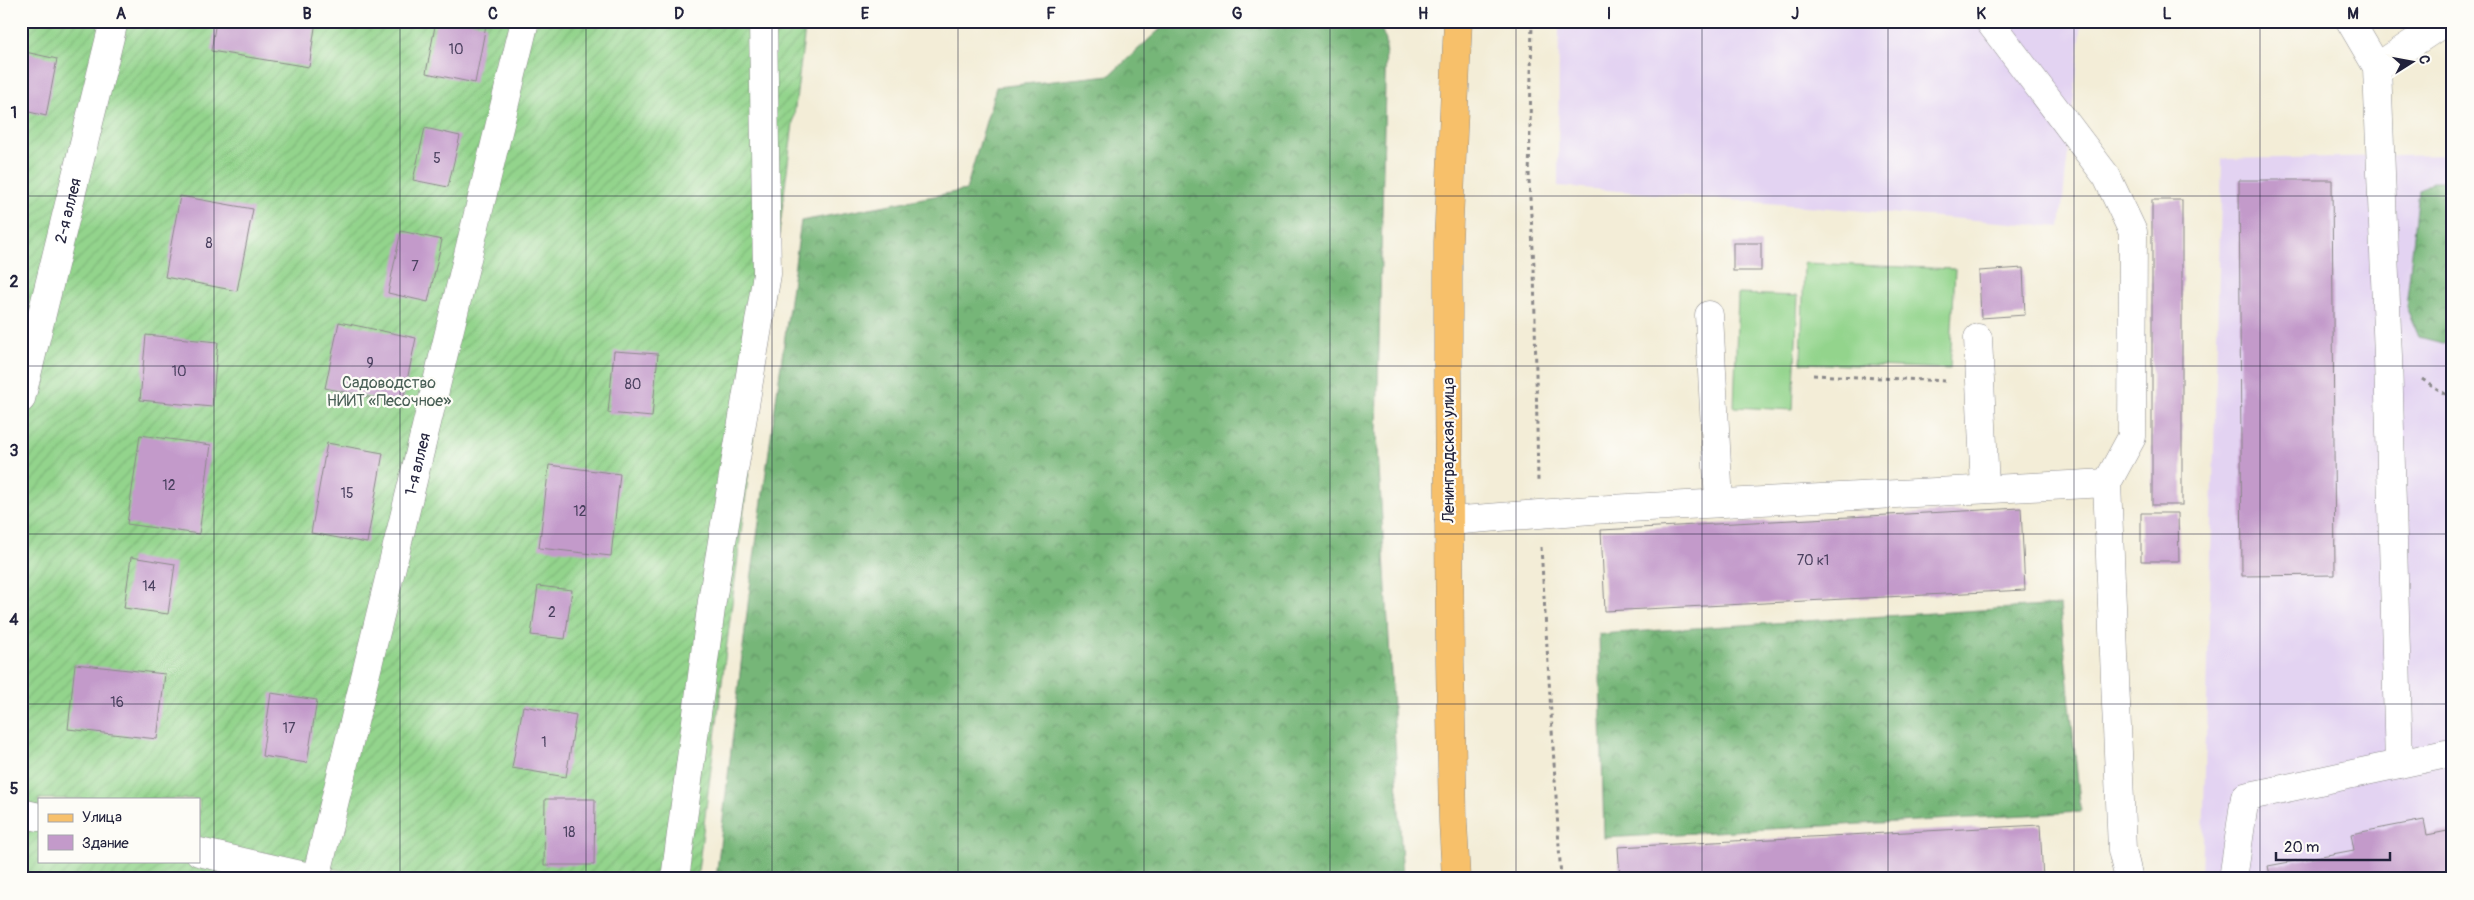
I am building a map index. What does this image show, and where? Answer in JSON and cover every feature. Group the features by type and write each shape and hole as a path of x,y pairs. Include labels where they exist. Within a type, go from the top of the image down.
{"main road":[{"name":"Ленинградская улица","path":"1456,879 1453,822 1449,521 1448,242 1458,21"}],"street":[{"name":"2-я аллея","path":"21,400 114,21"},
{"name":"1-я аллея","path":"317,878 526,21"},
{"path":"675,879 712,601 767,274 763,21"},
{"path":"1989,21 2107,177 2133,232 2132,437 2107,484 2122,850 2129,879"},
{"path":"2350,21 2376,68 2388,357 2400,764"},
{"path":"2376,68 2446,21"},
{"path":"1709,315 1719,504"},
{"path":"1978,338 1985,489"},
{"path":"1449,521 1985,489 2107,484"},
{"path":"2233,879 2245,797 2400,764 2453,755"},
{"path":"21,813 38,817"},
{"path":"200,852 317,878"}],"path":[{"path":"1532,21 1529,181 1534,266 1539,515 1561,879"},
{"path":"1813,375 1980,382"}],"shaded area":[{"path":"1559,21 2082,21 2060,227 1558,186"},
{"path":"2453,155 2453,879 2202,879 2222,159"}],"green space":[{"name":"Садоводство НИИТ «Песочное»","path":"21,21 806,21 697,879 382,879 200,841 200,798 38,798 38,807 21,804"},
{"path":"1169,21 1378,21 1386,41 1377,433 1403,879 716,879 750,587 801,221 966,190 996,87 1110,75"},
{"path":"2435,181 2453,181 2453,338 2446,344 2419,337 2406,307 2419,190"},
{"path":"1804,263 1955,269 1950,369 1801,363"},
{"path":"1738,294 1798,296 1793,410 1734,407"},
{"path":"2060,605 2081,812 1604,838 1599,634"},
{"path":"21,827 38,830 38,862 189,862 267,879 21,879"}],"building":[{"path":"216,21 316,21 309,67 211,51"},
{"path":"436,21 466,21 486,25 475,83 426,73"},
{"path":"21,51 57,59 46,116 21,110"},
{"path":"425,128 460,136 448,187 413,180"},
{"path":"2239,180 2332,180 2335,575 2242,576"},
{"path":"180,196 253,209 237,291 165,277"},
{"path":"2152,200 2182,200 2182,505 2152,505"},
{"path":"401,231 442,240 428,302 388,293"},
{"path":"1733,243 1761,243 1761,271 1733,271"},
{"path":"2023,268 2025,315 1981,318 1979,271"},
{"path":"339,322 416,338 402,404 325,388"},
{"path":"146,335 218,342 212,407 140,400"},
{"path":"614,351 658,354 652,417 608,413"},
{"path":"140,435 211,445 199,534 127,524"},
{"path":"327,443 383,453 367,543 311,533"},
{"path":"549,465 620,474 611,556 539,548"},
{"path":"2021,508 2025,590 1605,611 1601,530"},
{"path":"2141,513 2178,513 2179,561 2141,561"},
{"path":"131,557 175,564 168,614 124,608"},
{"path":"538,586 572,590 565,639 531,635"},
{"path":"75,664 165,674 157,739 68,729"},
{"path":"271,693 317,700 307,763 262,756"},
{"path":"523,706 576,715 566,777 512,768"},
{"path":"545,799 595,799 594,865 544,865"},
{"path":"2424,820 2427,835 2453,830 2453,879 2271,879 2268,866 2354,850 2351,834"},
{"path":"2040,825 2043,879 1620,879 1618,847"}]}
